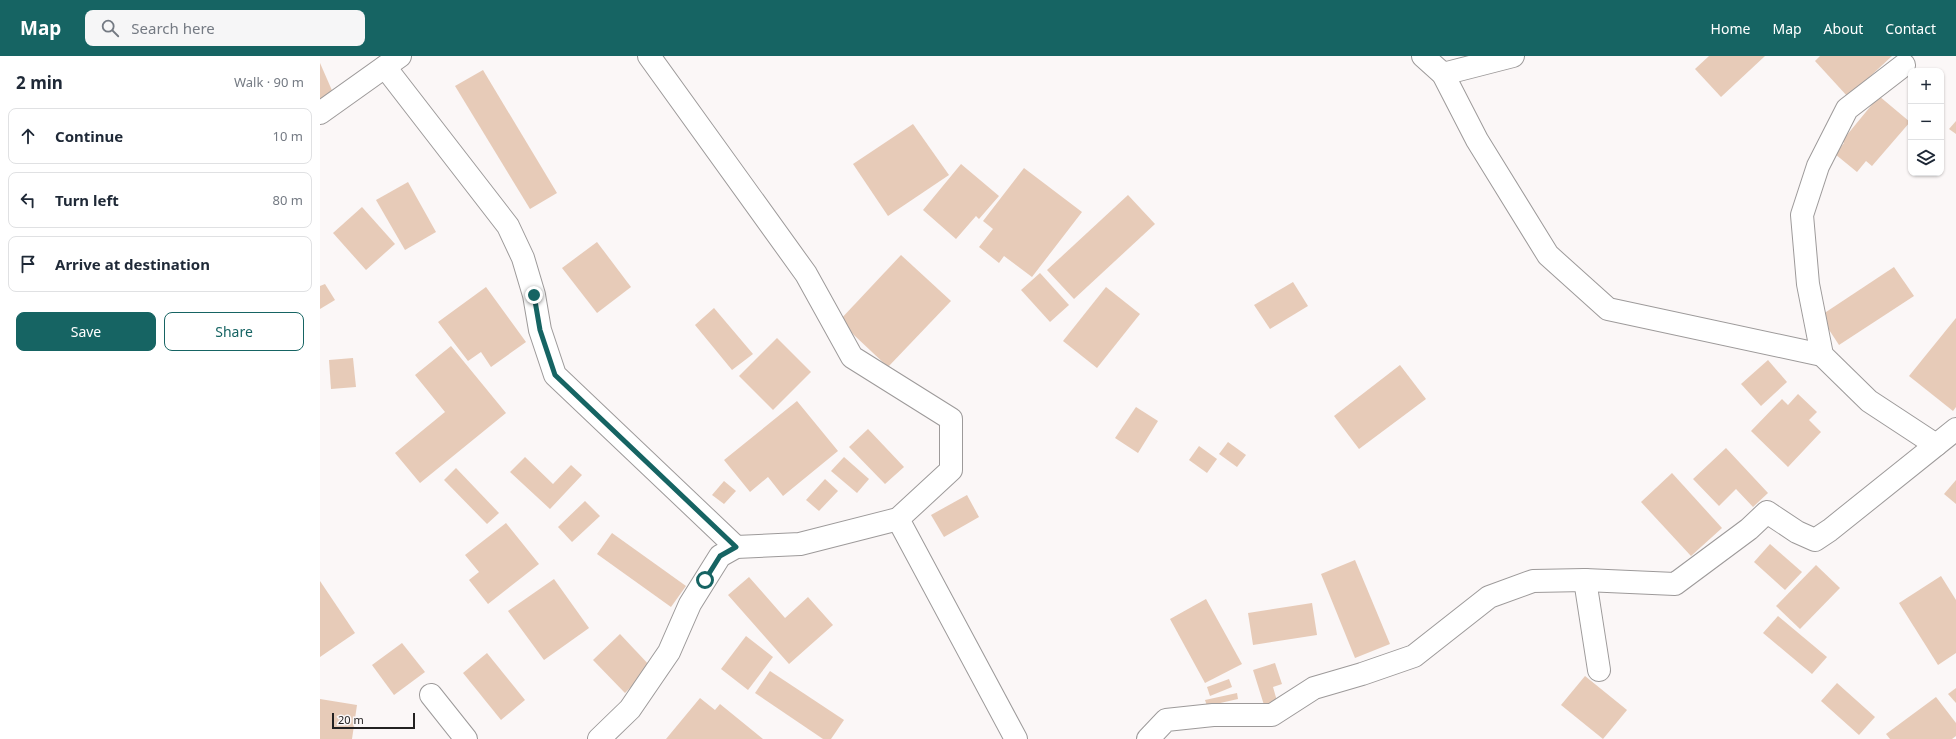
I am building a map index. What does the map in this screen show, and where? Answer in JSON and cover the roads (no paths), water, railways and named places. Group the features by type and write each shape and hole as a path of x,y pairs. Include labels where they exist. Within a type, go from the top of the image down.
{"street":[{"path":"599,739 630,709 669,652 690,604 720,556 736,547 800,544 898,519 950,470 951,419 852,357 806,274 650,56"},
{"path":"1424,56 1443,74 1478,140 1548,255 1608,309 1822,355 1869,400 1936,445"},
{"path":"1443,74 1513,56"},
{"path":"320,113 393,61 508,226 523,258 534,295 540,330 555,375 736,547"},
{"path":"1822,355 1808,284 1802,215 1818,166 1847,109 1904,65"},
{"path":"1148,739 1166,720 1213,715 1272,715 1314,688 1362,674 1414,656 1489,597 1533,581 1585,580 1675,584 1749,529 1767,512 1797,532 1815,540 1830,530 1956,429"},
{"path":"898,519 1016,739"},
{"path":"1585,580 1600,670"},
{"path":"431,695 466,739"}]}
